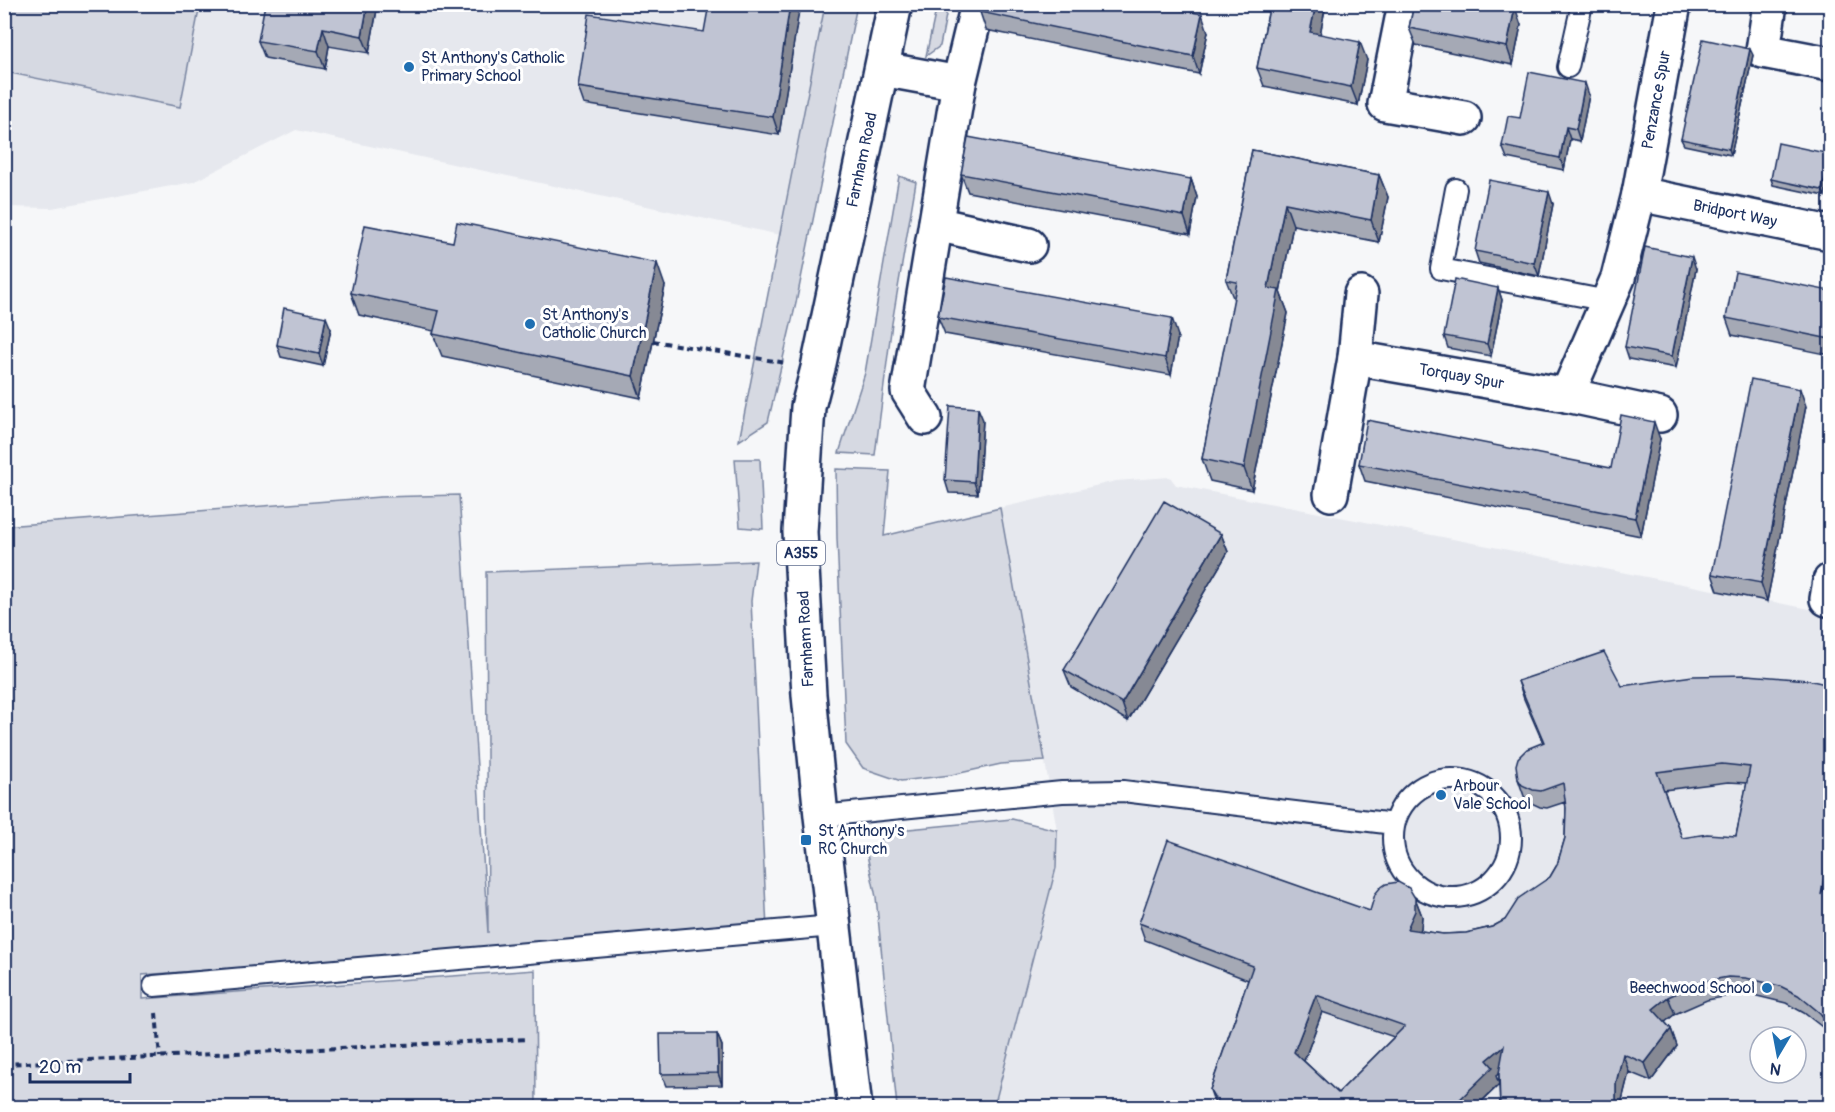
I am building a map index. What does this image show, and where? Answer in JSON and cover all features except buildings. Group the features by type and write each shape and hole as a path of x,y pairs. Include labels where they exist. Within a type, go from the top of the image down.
{"street":[{"name":"Farnham Road","path":"855,1107 809,695 800,532 808,407 895,4"},
{"path":"925,418 908,391 959,83 978,4"},
{"path":"1405,4 1385,104 1464,118"},
{"name":"Penzance Spur","path":"1639,194 1674,4"},
{"path":"1770,4 1763,51 1830,64"},
{"path":"882,69 959,83"},
{"path":"1567,395 1618,278 1639,194"},
{"name":"Bridport Way","path":"1639,194 1830,233"},
{"path":"936,224 1029,245"},
{"path":"1331,494 1355,358 1360,294"},
{"name":"Torquay Spur","path":"1355,358 1567,395 1660,415"}],"lane":[{"path":"1568,67 1582,4"},
{"path":"1456,189 1441,269 1608,301"},
{"path":"1440,780 1460,780 1477,784 1500,803 1509,822 1511,848 1506,864 1494,881 1482,889 1458,897 1433,894 1411,880 1395,856 1394,824 1403,805 1411,795 1428,784 1440,780"},
{"path":"821,816 1062,792 1123,791 1394,824"},
{"path":"154,986 833,926"}],"path":[{"path":"653,341 818,368"},
{"path":"154,986 160,1057"},
{"path":"4,1064 528,1039"}],"shaded area":[{"name":"St Anthony's Catholic Primary School","path":"4,5 825,5 780,235 296,130 193,182 52,208 5,207"},
{"path":"4,5 200,5 180,107 5,72"},
{"path":"825,5 857,5 796,303 768,422 739,441"},
{"path":"937,5 948,5 940,46 926,56"},
{"path":"899,176 916,182 892,323 875,455 839,453 865,373"},
{"path":"735,459 760,459 763,529 740,527"},
{"path":"836,469 890,471 884,536 1000,508 1045,761 1001,764 951,775 901,781 863,768 846,744"},
{"name":"Arbour Vale School","path":"1170,477 1176,485 1830,613 1830,1107 994,1108 1056,868 1057,830 1000,508 1116,481"},
{"path":"459,495 488,933 486,572 756,561 751,601 767,929 142,975 142,999 535,970 536,1107 5,1108 5,526 380,497"},
{"path":"1012,819 1057,830 1056,868 994,1107 897,1107 876,897 867,855 888,831"}],"place":[{"name":"St Anthony's Catholic Primary School","path":"409,67"},
{"name":"St Anthony's Catholic Church","path":"530,324"},
{"name":"Arbour Vale School","path":"1441,795"},
{"name":"St Anthony's RC Church","path":"806,840"},
{"name":"Beechwood School","path":"1767,988"}]}
